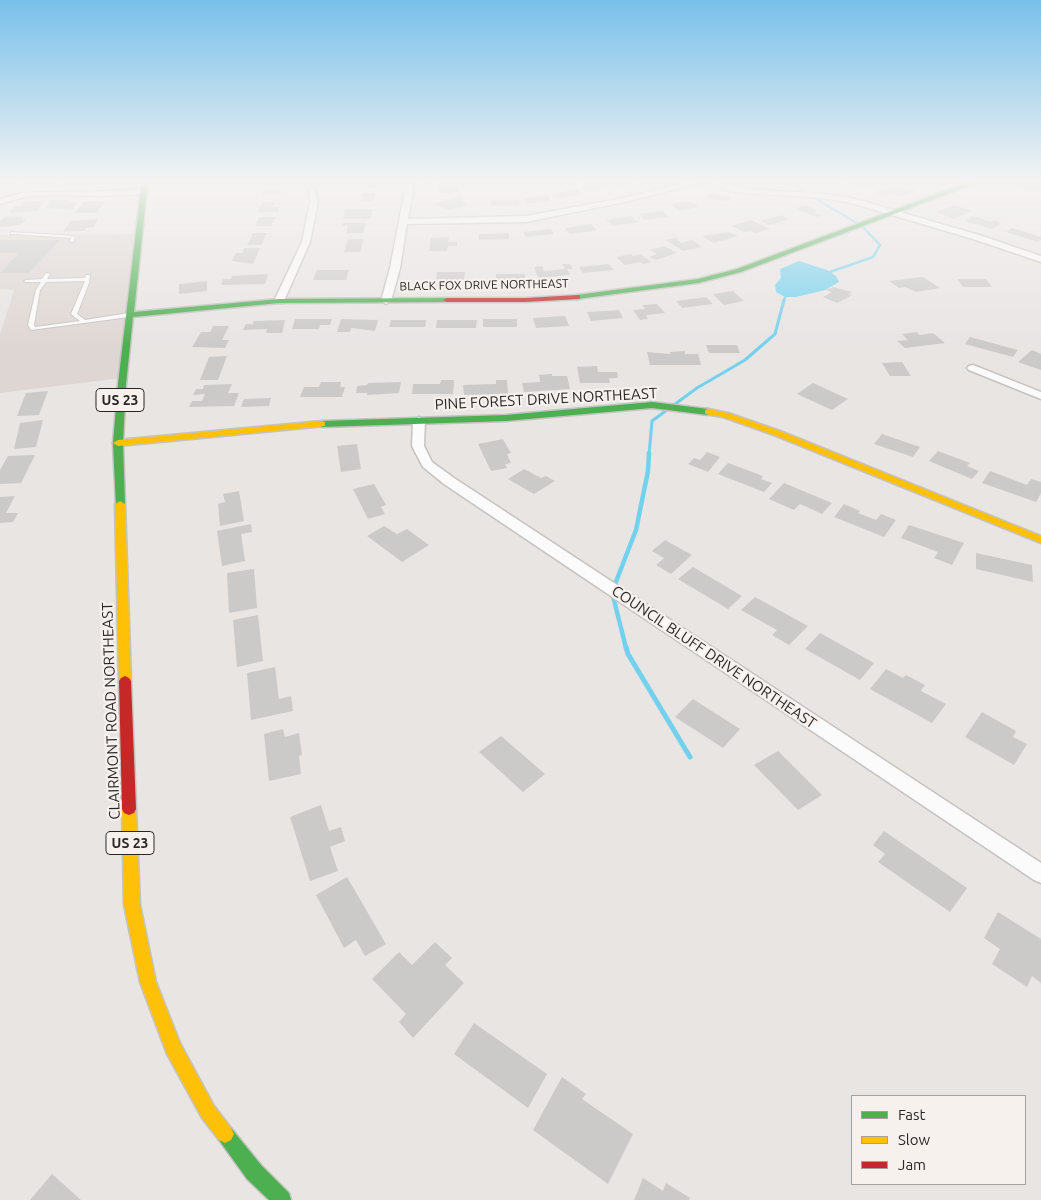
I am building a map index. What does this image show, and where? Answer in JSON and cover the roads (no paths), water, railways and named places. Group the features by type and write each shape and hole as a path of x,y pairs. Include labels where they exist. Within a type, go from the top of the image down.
{"street":[{"name":"CLAIRMONT ROAD NORTHEAST","path":"139,236 120,402 118,443 132,905 148,982 158,1014 173,1048 195,1089 227,1139 254,1172 282,1200"},
{"path":"279,301 307,236"},
{"path":"386,301 401,236"},
{"name":"BLACK FOX DRIVE NORTHEAST","path":"130,315 279,301 525,300 585,296 698,280 738,271 832,236"},
{"path":"968,236 1041,259"},
{"path":"973,368 1041,396"},
{"name":"PINE FOREST DRIVE NORTHEAST","path":"118,443 322,424 576,413 652,405 716,413 777,433 1041,540"},
{"name":"COUNCIL BLUFF DRIVE NORTHEAST","path":"420,421 418,446 427,464 449,481 1041,874"}],"lane":[{"path":"68,236 73,237 72,241"},
{"path":"48,274 38,290 31,325 33,329 73,324 83,320 130,315"},
{"path":"26,281 88,277 74,314 83,320"}],"water":[{"path":"799,261 827,270 836,276 839,282 825,290 796,297 785,297 776,292 775,285 781,278 780,269"}],"waterway":[{"path":"830,272 873,257 880,245 871,236"},
{"path":"784,302 785,297"},
{"path":"649,455 652,421 697,388 745,360 775,334 784,300"},
{"path":"626,648 612,592 636,530 648,471 649,453"},
{"path":"626,647 628,654 690,757"}]}
